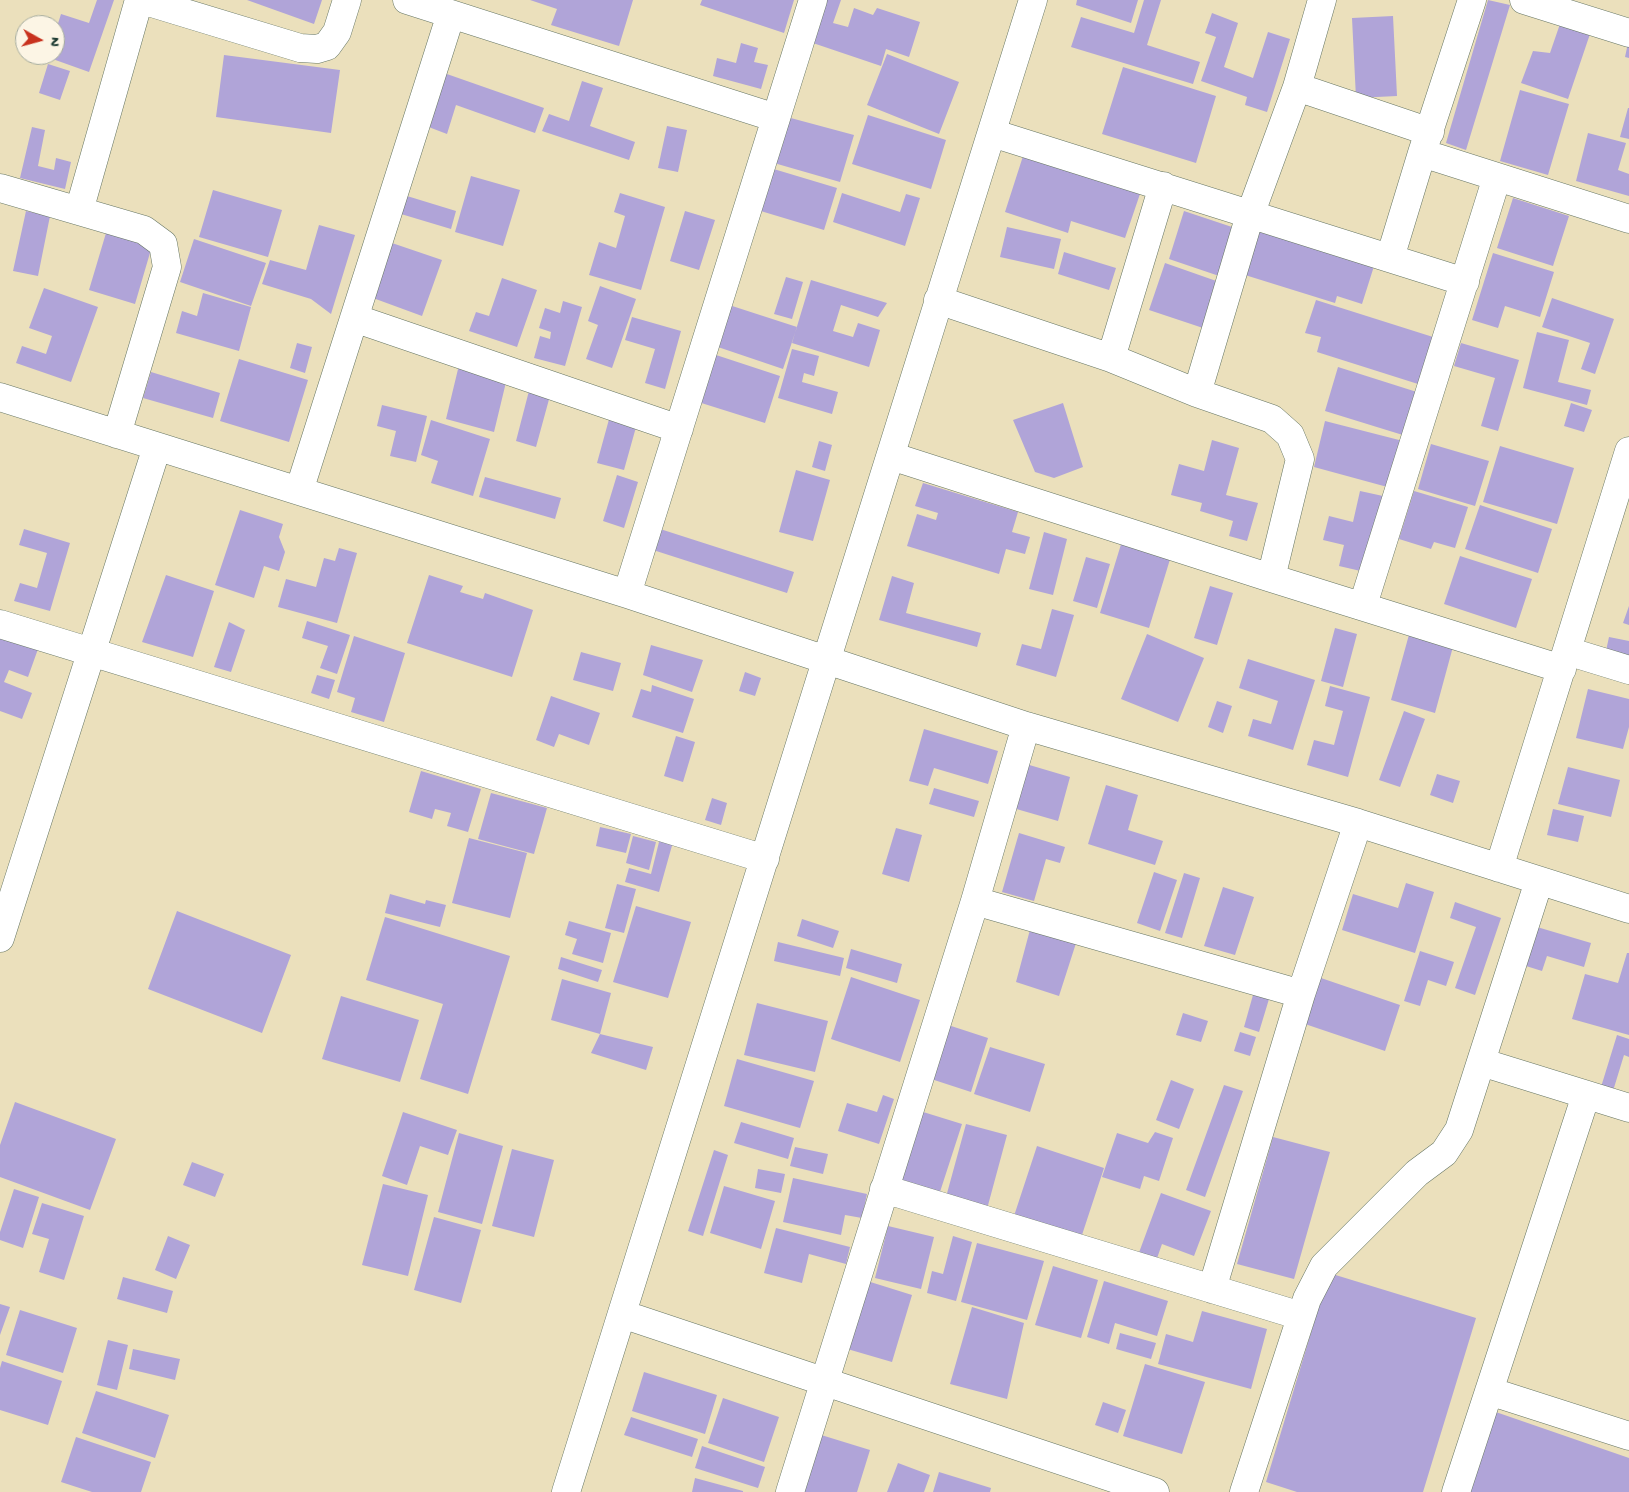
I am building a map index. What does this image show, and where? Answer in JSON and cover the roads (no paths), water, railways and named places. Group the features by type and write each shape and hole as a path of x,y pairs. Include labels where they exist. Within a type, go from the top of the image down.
{"street":[{"path":"78,211 140,0 300,48 317,49 327,46 337,32 347,0"},
{"path":"407,0 776,118"},
{"path":"627,594 814,0"},
{"path":"566,1492 1033,0"},
{"path":"1197,393 1250,214 1297,86 1322,0"},
{"path":"1390,258 1472,0"},
{"path":"1524,0 1561,6 1629,33"},
{"path":"299,491 451,14"},
{"path":"1297,86 1426,142 1497,177 1629,219"},
{"path":"992,133 1465,282"},
{"path":"1363,606 1497,177"},
{"path":"1110,358 1163,186"},
{"path":"0,188 144,230 163,244 167,266 117,434"},
{"path":"938,300 1110,358 1197,393 1272,419 1290,435 1300,459 1271,578"},
{"path":"354,318 679,430"},
{"path":"0,397 627,594 1026,726 1358,823 1629,909"},
{"path":"0,938 157,447"},
{"path":"1499,868 1629,452"},
{"path":"891,456 1363,606 1564,660 1629,670"},
{"path":"0,624 765,859"},
{"path":"790,1492 975,901 1026,726"},
{"path":"1212,1289 1301,994 1358,823"},
{"path":"1244,1492 1307,1299 1324,1266 1417,1173 1444,1153 1458,1130 1540,881"},
{"path":"975,901 1301,994"},
{"path":"1481,1062 1629,1108"},
{"path":"1456,1492 1586,1095"},
{"path":"884,1189 1301,1316"},
{"path":"622,1314 1150,1491"},
{"path":"1489,1391 1629,1436"}]}
